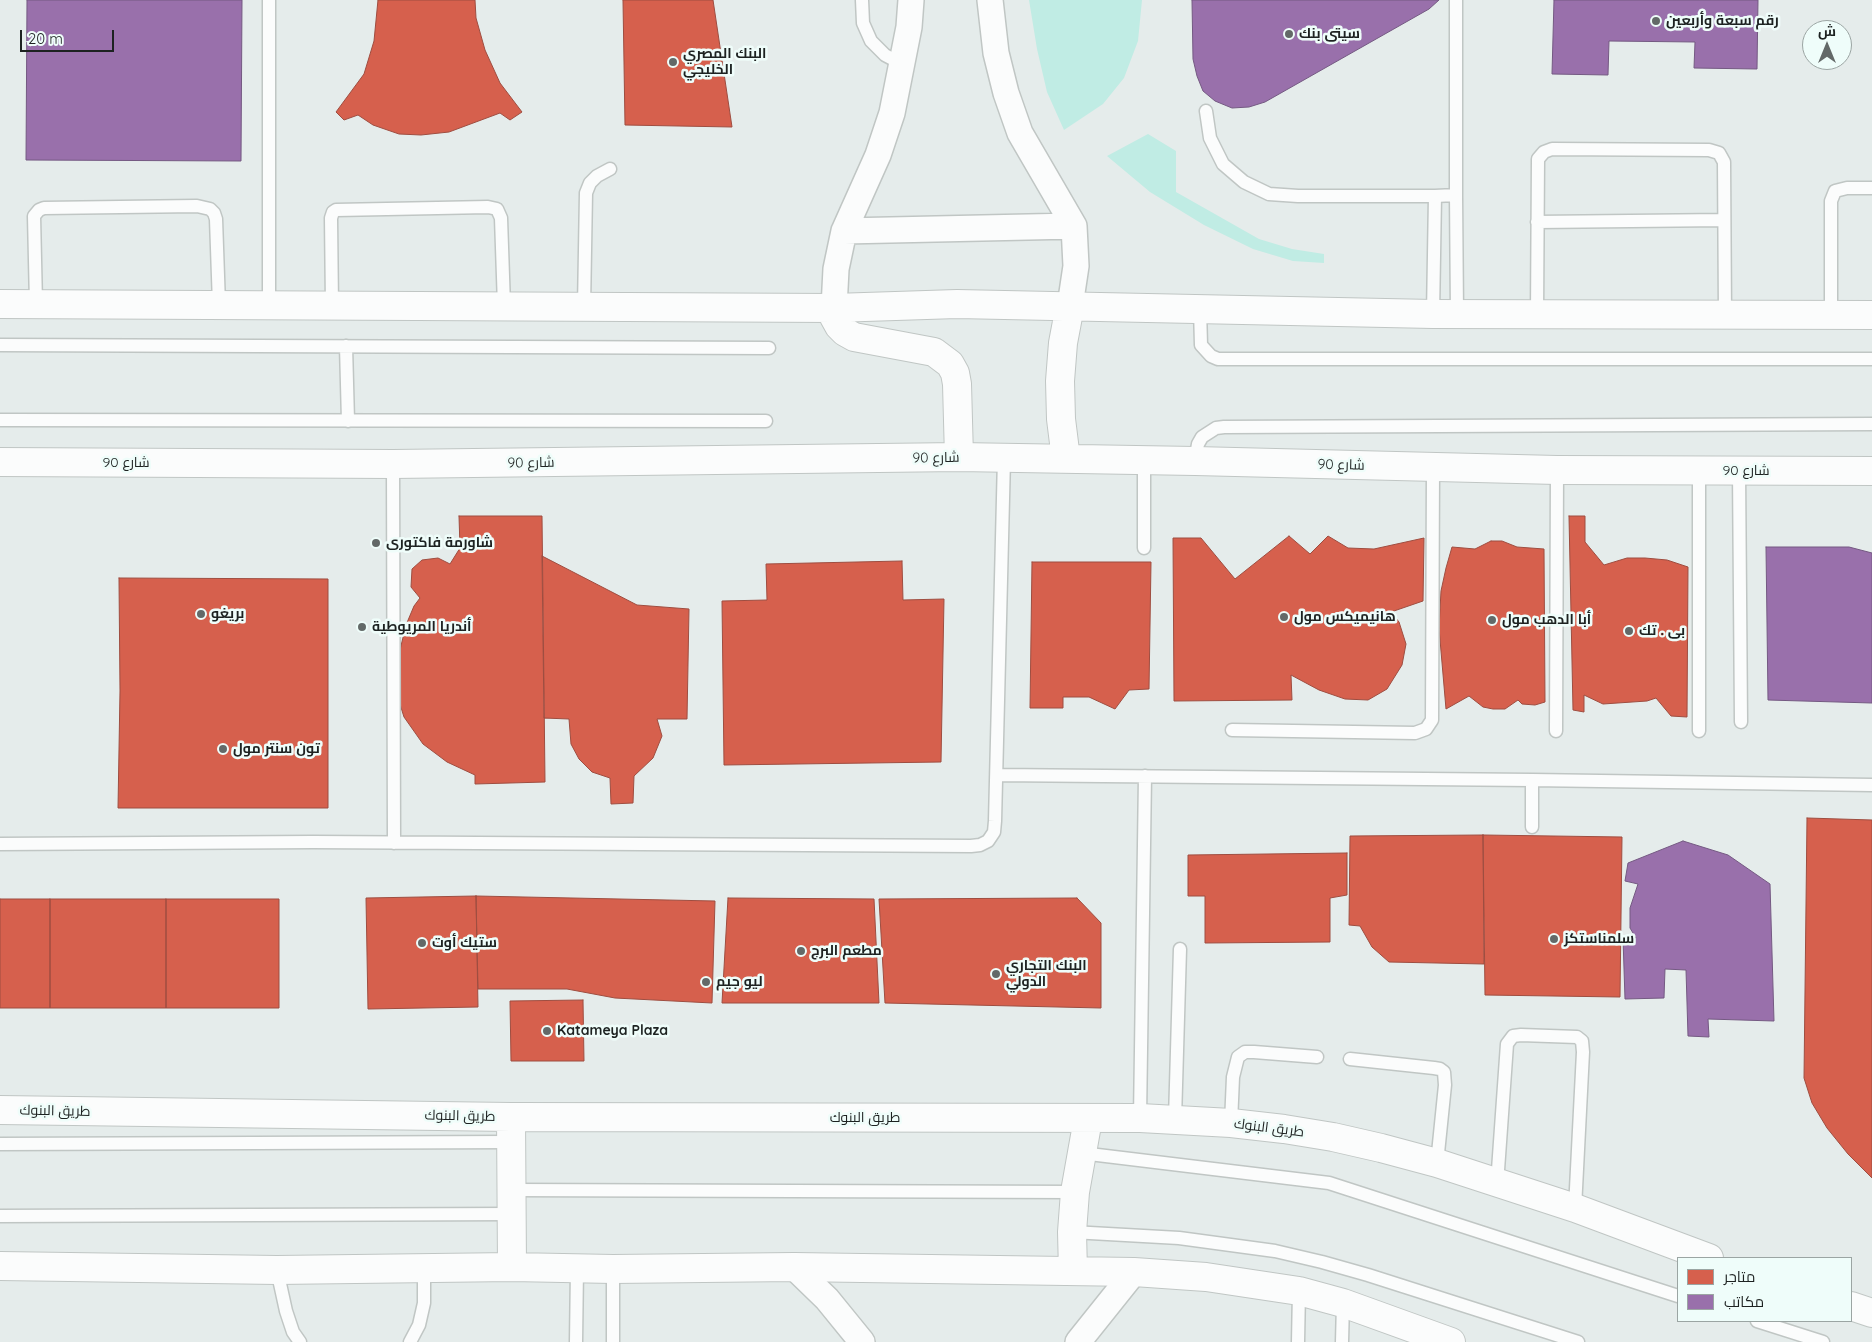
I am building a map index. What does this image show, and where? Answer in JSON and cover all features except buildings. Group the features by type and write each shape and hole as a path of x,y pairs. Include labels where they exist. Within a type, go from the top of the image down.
{"street":[{"path":"911,0 909,27 892,113 878,155 844,231 836,269 834,317 838,326 854,337 934,352 950,364 955,373 957,384 959,457"},
{"path":"990,0 996,53 1006,94 1020,133 1074,226 1076,266 1063,343 1060,381 1061,419 1066,459"},
{"path":"844,231 1074,226"},
{"path":"0,304 834,308 957,304 1445,314 1872,315"},
{"name":"شارع 90","path":"0,462 393,464 959,457 1557,470 1872,470"},
{"name":"طريق البنوك","path":"0,1110 511,1129 1140,1118 1231,1123 1333,1137 1437,1163 1575,1208 1706,1257"},
{"path":"1073,1271 1072,1232 1075,1192 1088,1119"},
{"path":"511,1129 512,1267"},
{"path":"0,1266 278,1270 512,1267 613,1269 794,1267 1134,1272 1206,1277 1299,1291 1343,1304 1451,1342"},
{"path":"794,1267 827,1299 862,1342"},
{"path":"1078,1342 1134,1272"},
{"path":"1852,1306 1872,1313"}],"lane":[{"path":"269,0 269,305"},
{"path":"862,0 863,23 871,41 884,55 902,64"},
{"path":"1445,314 1456,196 1456,0"},
{"path":"1206,111 1210,138 1223,164 1244,182 1270,194 1298,196 1456,196"},
{"path":"1538,314 1538,159 1544,152 1552,149 1709,150 1719,153 1724,162 1725,314"},
{"path":"584,307 586,193 590,183 597,176 610,169"},
{"path":"1831,314 1830,201 1835,191 1847,188 1872,188"},
{"path":"1435,196 1445,314"},
{"path":"36,304 34,216 39,210 44,208 197,206 210,209 216,219 219,305"},
{"path":"332,306 332,212 336,210 488,208 497,209 501,218 504,306"},
{"path":"1538,222 1724,220"},
{"path":"1200,309 1201,345 1211,356 1218,359 1872,359"},
{"path":"0,345 769,348"},
{"path":"346,346 348,421"},
{"path":"0,420 766,421"},
{"path":"1195,461 1198,444 1202,437 1216,428 1224,427 1872,424"},
{"path":"0,844 394,843 971,846 988,841 994,832 997,775 1004,458"},
{"path":"1144,460 1144,548"},
{"path":"393,464 394,843"},
{"path":"1232,730 1415,734 1426,729 1432,720 1433,467"},
{"path":"1556,731 1557,470"},
{"path":"1698,731 1700,471"},
{"path":"1739,471 1741,722"},
{"path":"997,775 1532,780 1872,786"},
{"path":"1140,1118 1145,776"},
{"path":"1532,780 1532,827"},
{"path":"1175,1119 1180,950"},
{"path":"1497,1184 1506,1049 1509,1039 1513,1036 1521,1035 1577,1037 1582,1041 1583,1052 1575,1208"},
{"path":"1231,1123 1233,1076 1238,1057 1245,1052 1317,1057"},
{"path":"1350,1059 1434,1068 1444,1072 1445,1085 1437,1163"},
{"path":"0,1144 511,1129"},
{"path":"1081,1153 1329,1183 1677,1296"},
{"path":"0,1216 512,1202 1075,1192"},
{"path":"1072,1232 1179,1238 1275,1251 1368,1275 1578,1342"},
{"path":"410,1342 420,1325 424,1303 424,1268"},
{"path":"576,1342 577,1268"},
{"path":"613,1269 613,1342"},
{"path":"278,1270 286,1311 293,1332 300,1342"},
{"path":"1298,1342 1299,1291"},
{"path":"1342,1342 1343,1304"},
{"path":"1760,1322 1823,1342"}],"green space":[{"path":"1029,0 1142,0 1138,41 1124,78 1103,104 1064,130 1047,92 1037,49"},
{"path":"1148,134 1176,151 1176,192 1259,239 1292,249 1324,254 1324,263 1293,261 1253,249 1204,225 1150,192 1107,156"}],"place":[{"name":"رقم سبعة وأربعين","path":"1656,21"},
{"name":"سيتى بنك","path":"1289,34"},
{"name":"البنك المصري الخليجي","path":"673,62"},
{"name":"شاورمة فاكتورى","path":"376,543"},
{"name":"بريغو","path":"201,614"},
{"name":"هانيميكس مول","path":"1284,617"},
{"name":"أبا الدهب مول","path":"1492,620"},
{"name":"أندريا المريوطية","path":"362,627"},
{"name":"بى . تك","path":"1629,631"},
{"name":"تون سنتر مول","path":"223,749"},
{"name":"سلمناستكز","path":"1554,939"},
{"name":"ستيك أوت","path":"422,943"},
{"name":"مطعم البرج","path":"801,951"},
{"name":"البنك التجاري الدولي","path":"996,974"},
{"name":"ليو جيم","path":"706,982"},
{"name":"Katameya Plaza","path":"547,1031"}]}
